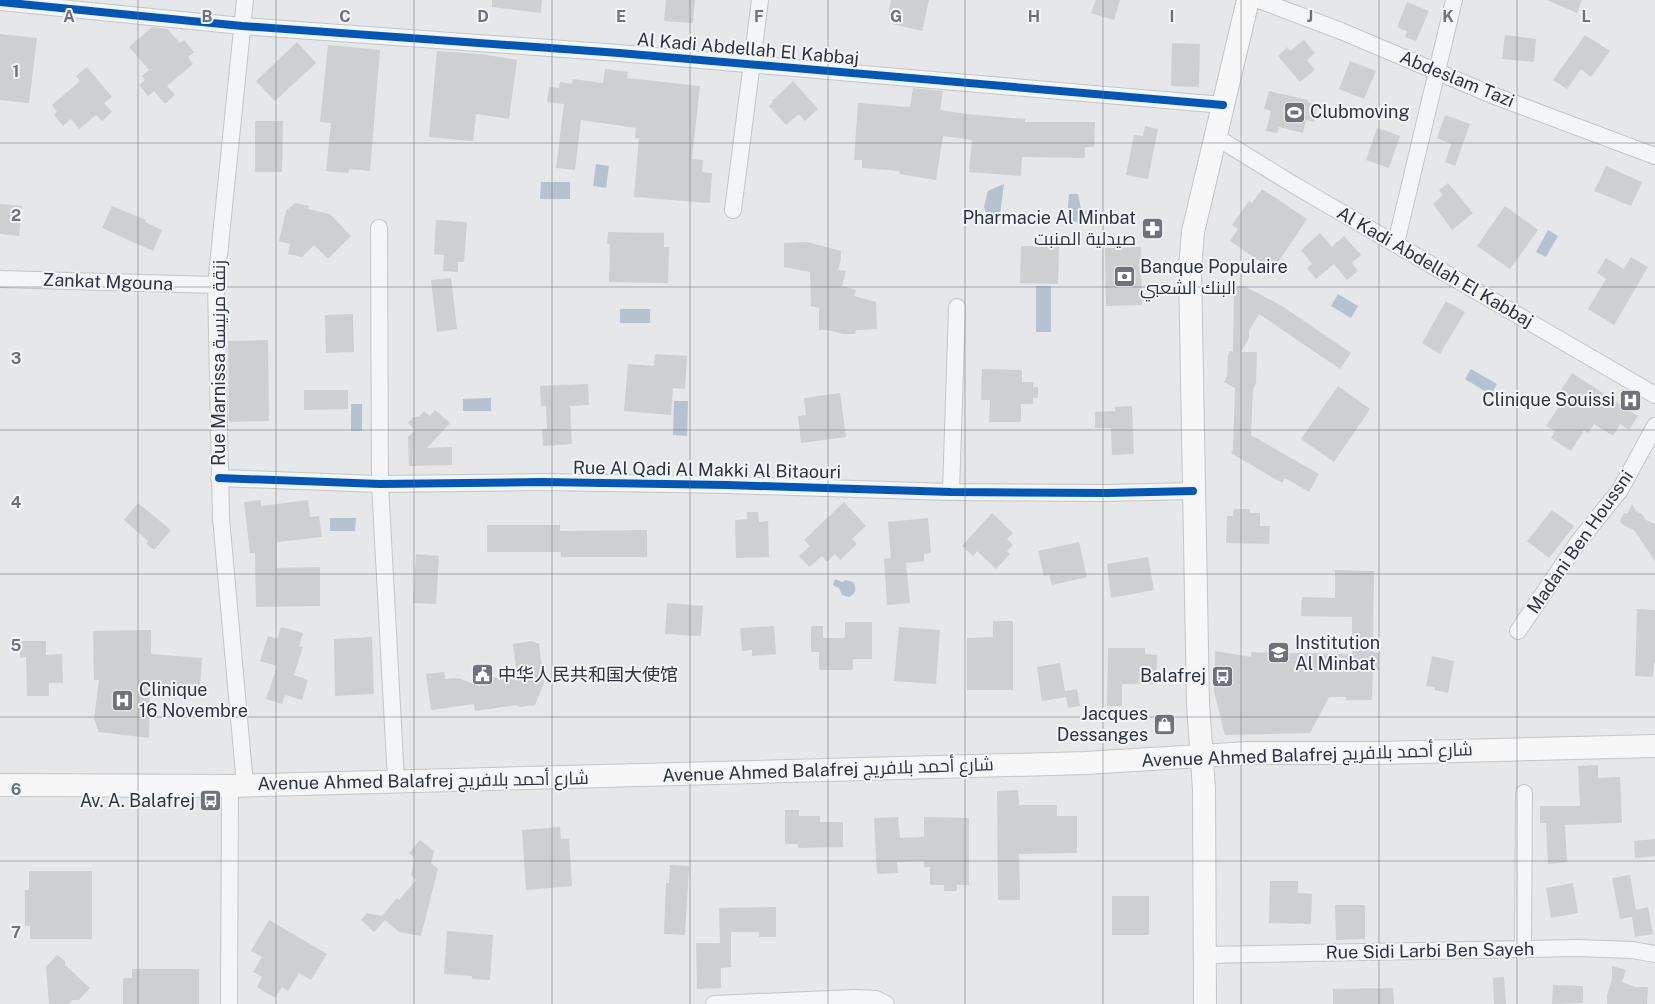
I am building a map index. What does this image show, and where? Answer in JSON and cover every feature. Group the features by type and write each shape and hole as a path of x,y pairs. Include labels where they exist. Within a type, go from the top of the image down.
{"main road":[{"path":"1205,1004 1204,789 1198,704 1191,250 1197,215 1248,0"},
{"name":"Avenue Ahmed Balafrej شارع أحمد بلافريج","path":"0,785 238,786 1086,763 1248,753 1379,753 1655,746"}],"street":[{"name":"Rue Marnissa زنقة مرنيسة","path":"229,1004 238,786 219,478 216,285 245,0"},
{"path":"733,210 760,0"},
{"name":"Abdeslam Tazi","path":"1259,0 1350,35 1492,95 1655,156"},
{"path":"1396,243 1454,0"},
{"name":"Al Kadi Abdellah El Kabbaj","path":"0,2 242,26 752,64 1223,105"},
{"name":"Al Kadi Abdellah El Kabbaj","path":"1216,137 1294,185 1655,395"},
{"path":"379,228 380,484 396,781"},
{"name":"Zankat Mgouna","path":"0,279 216,285"},
{"path":"951,492 957,308"},
{"name":"Madani Ben Houssni","path":"1518,631 1579,541 1620,490 1655,426"},
{"name":"Rue Al Qadi Al Makki Al Bitaouri","path":"219,478 380,484 542,482 727,485 951,492 1107,493 1194,490"},
{"path":"1523,950 1524,793"},
{"name":"Rue Sidi Larbi Ben Sayeh","path":"1204,955 1577,948 1632,950 1655,954"},
{"path":"714,1004 855,998 876,999 886,1004"}],"water":[{"path":"596,164 609,166 606,188 593,186"},
{"path":"541,182 570,182 570,199 540,199"},
{"path":"1004,184 1000,214 987,214 984,207 988,191"},
{"path":"1069,194 1078,194 1081,209 1090,213 1085,225 1067,219"},
{"path":"1548,230 1558,236 1546,257 1536,252"},
{"path":"1036,286 1051,286 1051,332 1036,332"},
{"path":"1338,294 1358,306 1351,318 1331,306"},
{"path":"620,309 650,309 650,323 620,323"},
{"path":"1471,369 1497,384 1491,395 1465,379"},
{"path":"491,398 491,411 463,411 463,399"},
{"path":"674,401 688,401 687,436 673,435"},
{"path":"351,404 362,404 362,431 351,431"},
{"path":"330,518 356,518 355,531 330,531"},
{"path":"835,579 842,582 846,580 853,582 854,593 849,597 842,595 839,588 833,585"}],"building":[{"path":"492,0 542,0 541,13 492,7"},
{"path":"666,0 695,0 693,23 664,21"},
{"path":"891,0 929,0 922,31 892,24 894,16 888,15"},
{"path":"1096,0 1120,0 1114,20 1091,13"},
{"path":"1547,0 1582,0 1577,13"},
{"path":"1407,2 1429,11 1416,41 1405,37 1407,31 1397,27"},
{"path":"152,27 167,29 180,43 184,40 194,52 188,57 193,64 167,86 175,95 165,104 154,91 148,96 139,85 145,80 142,76 149,70 129,47"},
{"path":"0,34 37,38 29,103 0,100"},
{"path":"1505,35 1536,39 1534,62 1502,59"},
{"path":"1585,35 1610,51 1591,77 1581,69 1567,89 1553,80"},
{"path":"1304,40 1315,53 1307,60 1315,70 1300,82 1278,56 1287,47 1290,51"},
{"path":"297,42 316,63 275,101 256,81"},
{"path":"1172,43 1200,44 1199,87 1171,86"},
{"path":"328,45 380,50 370,171 349,169 348,173 326,171 331,123 320,122"},
{"path":"437,51 481,54 517,60 509,119 476,114 473,141 429,137"},
{"path":"1350,61 1376,71 1364,99 1339,89"},
{"path":"87,67 112,97 104,103 112,112 102,121 96,115 79,129 71,119 63,126 54,115 57,112 52,105 80,81 76,76"},
{"path":"605,69 628,72 627,78 700,86 692,159 703,160 702,172 712,173 710,203 634,197 639,138 635,138 636,128 581,120 575,170 556,168 564,104 547,102 549,87 559,88 560,82 572,84 573,79 603,83"},
{"path":"793,81 818,109 805,121 799,114 786,125 769,106"},
{"path":"913,88 943,91 940,110 1025,119 1025,122 1095,122 1094,147 1085,147 1085,158 1022,157 1021,176 969,172 972,140 943,136 936,180 899,174 900,171 862,168 862,160 854,160 858,103 910,107"},
{"name":"Clubmoving","path":"1269,91 1308,100 1308,102 1318,105 1314,122 1306,120 1303,133 1279,127 1277,133 1266,131 1271,111 1264,109"},
{"path":"1445,115 1470,124 1455,166 1445,162 1451,144 1437,138"},
{"path":"255,121 283,121 282,172 255,172"},
{"path":"1145,126 1158,129 1148,179 1126,175 1134,135 1143,136"},
{"path":"1377,128 1400,136 1389,168 1366,160"},
{"path":"1606,166 1642,182 1631,206 1594,191"},
{"path":"1448,183 1473,213 1452,230 1433,204 1443,195 1439,190"},
{"path":"1262,189 1307,219 1273,270 1230,241 1238,229 1232,225 1249,201 1252,203"},
{"path":"295,203 309,206 308,209 330,214 351,236 328,259 314,245 302,257 288,254 290,244 279,241 286,211"},
{"path":"0,204 22,206 19,236 0,234"},
{"path":"112,206 146,220 145,222 162,230 153,251 102,228"},
{"path":"1505,206 1538,230 1510,269 1477,246"},
{"path":"436,220 467,222 464,262 458,262 458,272 443,271 444,255 434,254"},
{"path":"608,232 664,233 664,247 669,247 668,283 609,282 610,244 607,244"},
{"path":"1320,233 1332,247 1344,236 1361,255 1352,263 1358,271 1347,280 1334,264 1316,279 1307,268 1312,264 1301,250"},
{"path":"807,242 841,251 838,270 846,271 842,286 856,290 854,296 876,302 877,329 856,330 855,334 819,330 819,308 811,306 810,272 784,267 784,243"},
{"path":"1021,246 1059,247 1058,284 1020,283"},
{"name":"Banque Populaire البنك الشعبي","path":"1141,247 1142,305 1106,306 1105,248"},
{"path":"1631,257 1648,267 1614,325 1588,309 1606,279 1597,273 1606,258 1624,269"},
{"path":"451,278 457,329 437,332 431,280"},
{"path":"1238,286 1244,286 1282,306 1351,353 1340,369 1259,314 1249,331 1249,338 1241,352 1257,352 1251,435 1319,474 1309,492 1285,478 1282,483 1231,453 1233,449 1235,388 1224,382 1227,376 1228,355 1230,351 1233,352 1234,291"},
{"path":"1446,301 1465,312 1440,354 1422,343"},
{"path":"353,314 354,352 326,353 325,315"},
{"path":"268,340 269,421 229,422 228,341"},
{"path":"655,354 687,356 685,389 673,388 671,415 624,411 628,364 654,366"},
{"path":"982,369 1022,370 1022,382 1034,382 1033,387 1038,387 1038,398 1033,398 1033,404 1021,404 1021,422 989,422 990,400 981,400"},
{"path":"1572,373 1638,416 1629,430 1620,424 1613,436 1594,424 1588,433 1584,430 1571,451 1551,438 1555,431 1546,426 1562,402 1556,398"},
{"path":"588,384 589,405 570,406 572,444 543,446 542,429 547,429 546,406 541,406 540,386"},
{"path":"1338,386 1370,409 1334,462 1301,439"},
{"path":"304,390 348,390 348,409 304,410"},
{"path":"840,393 846,437 801,443 798,416 806,415 804,398"},
{"path":"1132,406 1134,454 1112,455 1111,428 1095,428 1095,412 1115,411 1115,407"},
{"path":"435,410 450,423 427,448 452,447 452,465 409,466 408,437 415,430 408,423 414,417 419,417 424,411 430,416"},
{"path":"261,500 261,506 308,500 310,517 319,516 322,537 277,542 277,568 320,567 320,606 256,607 255,553 250,553 244,502"},
{"path":"844,502 866,526 852,539 857,544 840,560 835,554 827,562 822,556 809,567 799,556 810,546 804,540"},
{"path":"138,503 171,530 154,550 146,544 148,541 124,520"},
{"path":"1632,504 1636,511 1642,514 1646,520 1655,524 1655,561 1634,530 1623,525 1620,521 1624,513 1627,514"},
{"path":"1234,509 1250,509 1250,513 1260,513 1260,526 1270,526 1269,544 1226,543 1227,516 1233,516"},
{"path":"1552,510 1574,526 1549,558 1527,541"},
{"path":"747,512 758,512 759,522 768,521 769,557 736,558 735,520 747,519"},
{"path":"992,513 1013,533 1007,539 1013,545 1007,551 1010,554 996,569 977,551 973,556 962,546"},
{"path":"928,518 931,553 924,554 924,561 906,563 910,603 887,605 884,559 891,558 888,522"},
{"path":"487,525 560,525 560,531 647,530 647,557 561,557 561,552 487,552"},
{"path":"1079,542 1087,577 1052,585 1049,575 1044,576 1038,551"},
{"path":"416,554 439,556 436,604 413,603"},
{"path":"1148,557 1154,590 1111,598 1107,564"},
{"name":"Institution Al Minbat","path":"1335,570 1374,571 1373,652 1379,653 1379,670 1373,670 1372,700 1346,700 1346,697 1329,697 1310,733 1225,735 1214,691 1215,651 1251,657 1251,652 1352,654 1352,617 1301,616 1302,597 1335,598"},
{"path":"667,603 703,606 701,636 665,634"},
{"path":"1637,609 1655,610 1655,662 1653,677 1635,676"},
{"path":"993,621 1013,621 1013,690 967,690 967,638 993,637"},
{"path":"845,622 872,622 872,659 853,659 853,670 819,670 819,652 811,652 811,626 823,626 823,638 845,638"},
{"path":"774,626 776,654 752,656 752,650 742,651 740,628"},
{"path":"281,627 303,633 299,646 303,647 294,675 308,680 302,700 285,695 282,704 266,699 277,666 260,661 268,636 277,639"},
{"path":"899,627 940,630 936,684 894,681"},
{"name":"Clinique 16 Novembre","path":"151,630 151,654 202,658 200,688 150,684 149,738 99,732 94,719 99,680 94,680 93,631"},
{"path":"372,637 374,694 335,696 334,639"},
{"path":"20,641 46,641 46,655 62,654 63,683 49,683 49,696 27,696 26,657 20,658"},
{"path":"531,641 539,644 544,683 535,705 520,707 516,705 475,711 474,704 431,710 426,674 444,672 445,679 458,678 480,686 485,674 497,678 517,676 513,644"},
{"path":"1108,648 1145,648 1145,654 1157,655 1156,684 1122,684 1122,706 1107,706"},
{"path":"1432,656 1454,661 1448,693 1435,690 1435,687 1426,686"},
{"path":"1060,663 1066,697 1042,701 1037,667"},
{"path":"1077,689 1080,706 1068,708 1065,691"},
{"path":"1598,765 1598,778 1620,777 1622,823 1565,825 1567,862 1548,864 1546,823 1540,823 1540,806 1580,806 1578,766"},
{"path":"1018,790 1019,805 1057,805 1057,816 1077,816 1077,853 1019,854 1020,900 998,900 997,791"},
{"path":"785,810 799,810 799,816 820,816 820,822 843,822 843,847 798,848 798,844 785,844"},
{"path":"898,817 900,838 924,837 924,817 969,818 969,885 957,885 957,891 944,891 944,885 930,885 930,867 924,867 924,861 897,862 898,873 877,874 874,818"},
{"path":"560,827 561,839 569,839 572,886 526,890 522,830"},
{"path":"1655,839 1655,856 1635,858 1634,841"},
{"path":"420,840 434,851 431,863 438,869 421,936 399,932 385,920 374,932 361,920 367,913 382,916 416,880 411,875 415,858 409,853"},
{"path":"670,865 689,866 685,935 664,934 666,883 669,883"},
{"path":"29,871 92,871 92,939 30,939 30,926 25,926 25,890 29,890"},
{"path":"1630,875 1636,910 1648,907 1653,934 1635,937 1632,917 1620,919 1612,878"},
{"path":"1270,881 1298,881 1298,893 1312,894 1311,924 1269,923"},
{"path":"1573,883 1578,913 1551,918 1546,888"},
{"path":"1112,896 1149,896 1149,935 1112,935"},
{"path":"1335,905 1365,905 1365,939 1336,940"},
{"path":"776,907 776,937 759,937 759,932 731,932 731,967 721,968 721,988 697,989 696,943 720,943 719,908"},
{"path":"269,920 327,954 311,980 299,973 288,991 282,987 275,998 257,987 262,977 253,972 262,957 251,951"},
{"path":"447,931 493,935 490,980 472,979 472,976 444,974"},
{"path":"57,955 90,988 79,1000 72,1000 69,1004 49,1004 46,967"},
{"path":"1612,966 1626,970 1622,982 1635,987 1648,987 1647,1004 1607,1004 1607,995 1612,979"},
{"path":"132,969 199,969 199,1004 123,1004 123,978 132,978"},
{"path":"1504,977 1506,1004 1494,1004 1493,978"},
{"path":"1553,985 1583,986 1583,1003 1552,1004"},
{"path":"1393,988 1394,1004 1333,1004 1333,989"}],"cycle path":[{"path":"0,2 242,26 619,53 1223,105"},
{"path":"219,478 380,484 542,482 727,485 951,492 1107,493 1193,491"}],"place":[{"name":"Clubmoving","path":"1294,112"},
{"name":"Pharmacie Al Minbat صيدلية المنبت","path":"1152,228"},
{"name":"Banque Populaire البنك الشعبي","path":"1124,277"},
{"name":"Clinique Souissi","path":"1631,400"},
{"name":"Institution Al Minbat","path":"1279,653"},
{"name":"中华人民共和国大使馆","path":"482,675"},
{"name":"Balafrej","path":"1222,676"},
{"name":"Clinique 16 Novembre","path":"123,700"},
{"name":"Jacques Dessanges","path":"1164,724"},
{"name":"Av. A. Balafrej","path":"211,801"}]}
